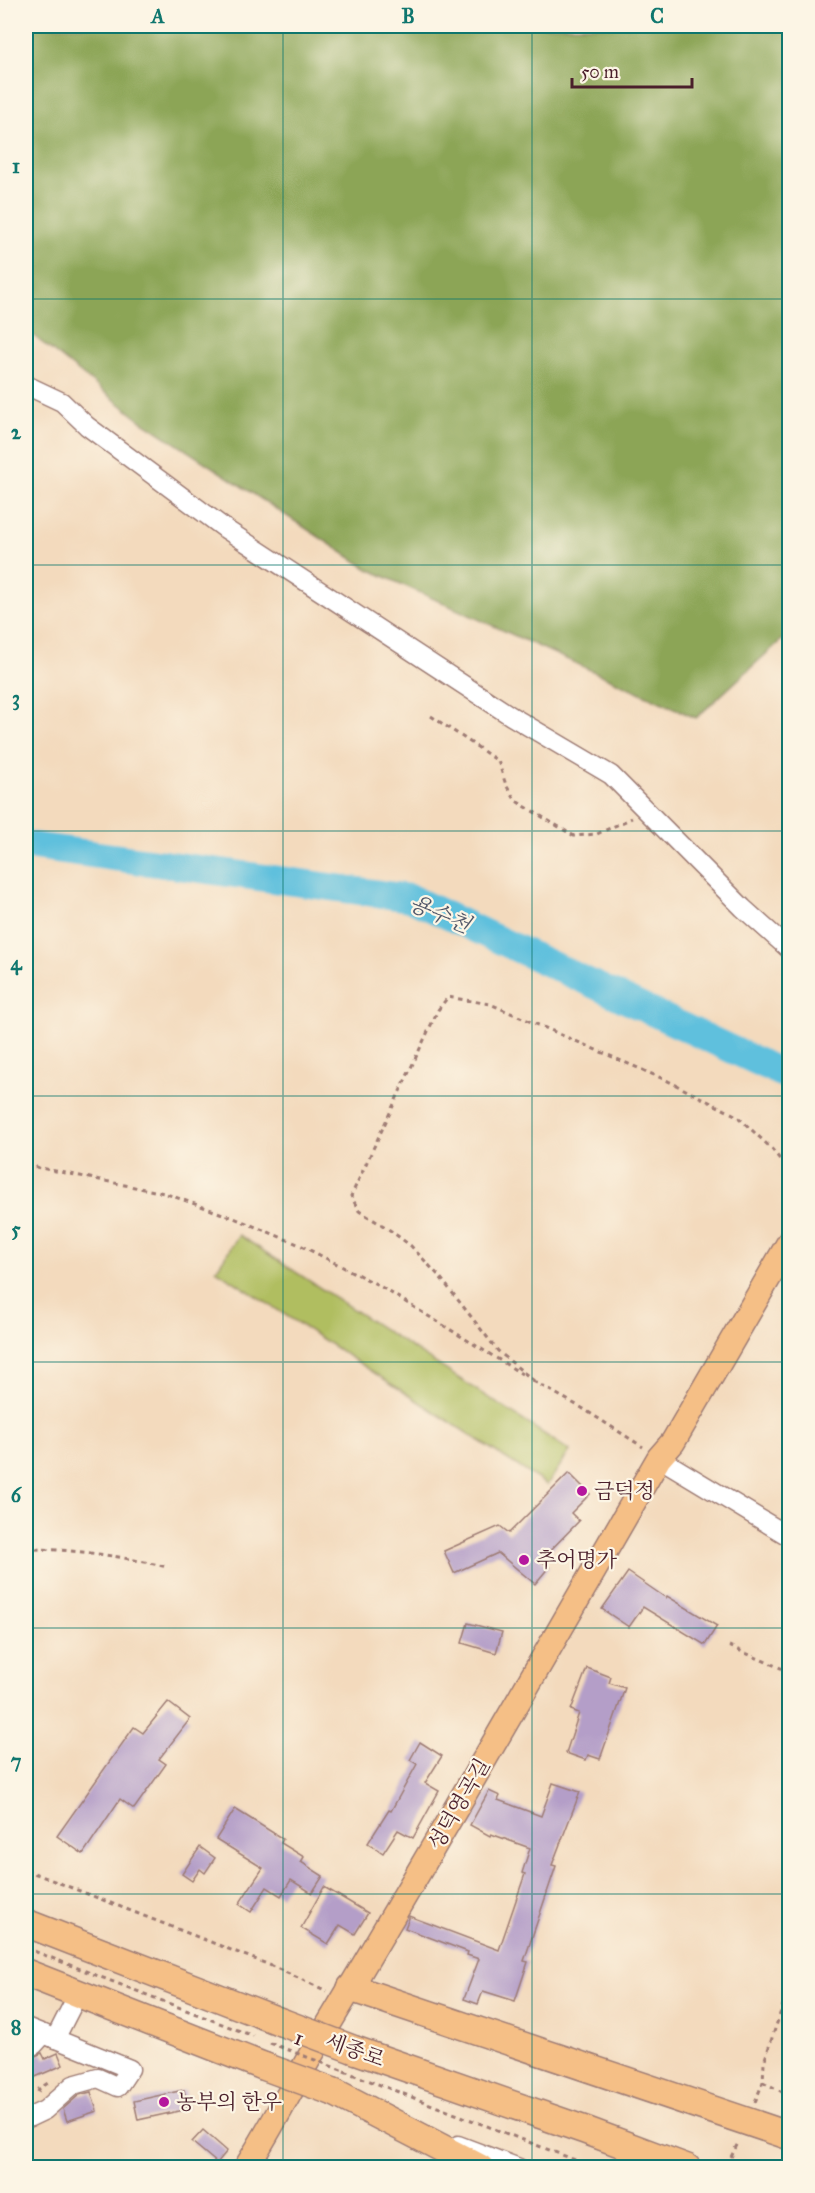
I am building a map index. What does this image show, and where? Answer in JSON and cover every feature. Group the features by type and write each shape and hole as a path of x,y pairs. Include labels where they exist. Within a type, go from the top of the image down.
{"highway":[{"name":"세종로","path":"26,1923 271,2044 344,2071 375,2114 480,2168"},
{"name":"세종로","path":"26,1973 78,1994 271,2044 344,2071 465,2088 687,2168"},
{"path":"347,1993 789,2136"}],"main road":[{"name":"성덕영곡길","path":"246,2168 789,1241"}],"street":[{"path":"26,385 62,402 87,426 227,530 511,716 611,775 743,908 789,950"},
{"path":"666,1450 789,1537"},
{"path":"26,2049 50,2037 78,1994"},
{"path":"26,2027 130,2069 118,2087 98,2078 73,2085 45,2110 26,2119"},
{"path":"465,2088 657,2168"},
{"path":"375,2114 519,2168"}],"path":[{"path":"431,716 498,761 506,785 516,801 574,836 597,834 647,810"},
{"path":"534,1381 498,1352 440,1278 411,1246 359,1211 351,1196 438,1010 448,997 490,1004 668,1082 737,1116 771,1148 789,1172"},
{"path":"26,1165 164,1193 300,1245 378,1285 582,1408 666,1450"},
{"path":"26,1549 86,1552 130,1558 167,1567"},
{"path":"729,1646 789,1672"},
{"path":"26,1870 347,1993"},
{"path":"26,1948 259,2038"},
{"path":"731,2157 763,2082 764,2062 789,1983"},
{"name":"1","path":"271,2044 596,2168"},
{"path":"763,2082 789,2096"}],"green space":[{"path":"26,26 789,26 789,633 696,718 368,569 140,420 26,330"},
{"path":"239,1235 570,1451 547,1485 216,1270"}],"building":[{"path":"569,1473 590,1494 571,1513 579,1521 541,1560 549,1567 535,1584 498,1553 454,1573 444,1551 500,1526 509,1533"},
{"path":"628,1572 666,1598 667,1596 717,1626 705,1645 643,1607 629,1627 602,1609"},
{"path":"468,1623 502,1632 496,1653 462,1643"},
{"path":"587,1668 611,1677 609,1683 625,1688 600,1759 588,1755 586,1760 566,1753 579,1713 571,1710"},
{"path":"168,1702 190,1719 159,1759 166,1764 134,1809 120,1799 83,1854 57,1836 134,1727 143,1733"},
{"path":"420,1742 442,1756 425,1783 439,1791 413,1838 398,1830 383,1853 368,1843 389,1810 391,1811 417,1764 410,1760"},
{"path":"553,1783 580,1792 552,1865 556,1866 524,1961 528,1962 515,2001 483,1991 478,2004 464,1999 479,1959 467,1955 468,1952 405,1928 409,1916 499,1950 525,1874 522,1873 530,1848 491,1834 490,1836 470,1825 489,1791 500,1796 498,1800 541,1816"},
{"path":"235,1809 283,1839 281,1843 304,1857 301,1862 323,1876 312,1893 291,1880 281,1896 267,1887 251,1912 239,1904 263,1868 216,1839"},
{"path":"200,1847 215,1858 205,1873 200,1869 192,1881 182,1874"},
{"path":"324,1887 368,1913 355,1934 340,1925 328,1944 301,1928"},
{"path":"42,2053 45,2059 58,2053 63,2065 26,2081 26,2060"},
{"path":"184,2090 188,2109 138,2120 134,2101"},
{"path":"91,2092 97,2111 67,2121 63,2109 79,2095"},
{"path":"203,2130 227,2151 217,2163 192,2142"}],"waterway":[{"name":"용수천","path":"26,845 410,898 790,1077"}],"place":[{"name":"금덕정","path":"582,1491"},
{"name":"추어명가","path":"524,1560"},
{"name":"농부의 한우","path":"164,2102"}]}
